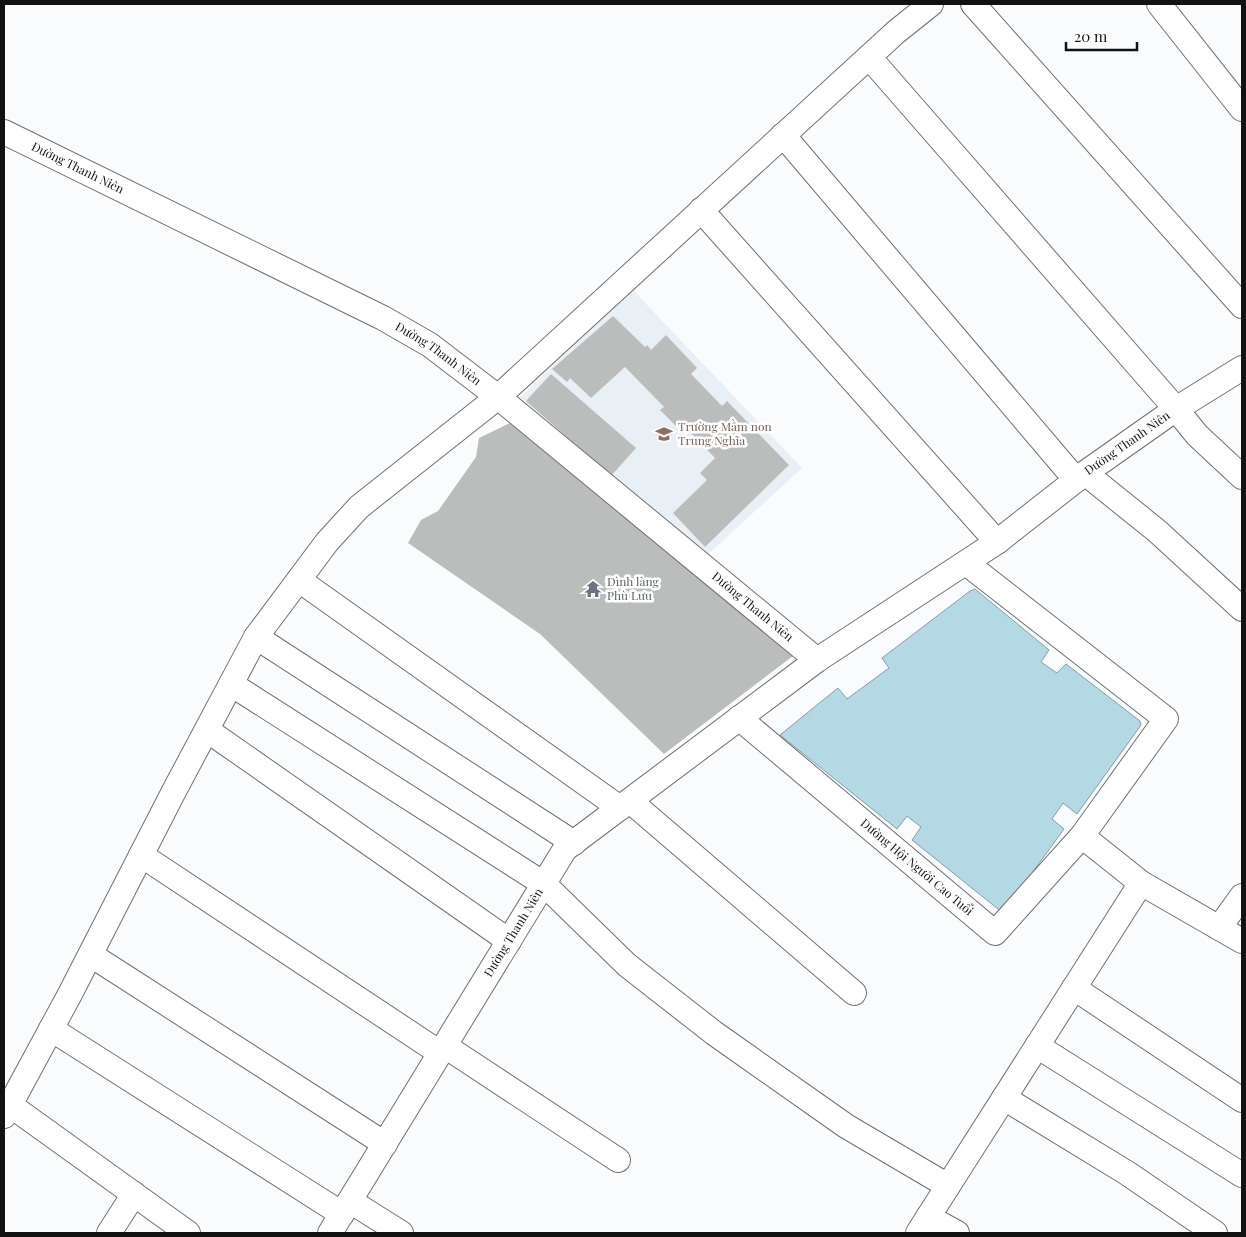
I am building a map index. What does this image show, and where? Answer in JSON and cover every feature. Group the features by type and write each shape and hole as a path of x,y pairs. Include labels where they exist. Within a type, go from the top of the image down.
{"street":[{"path":"188,1233 134,1194 7,1111 52,1029 256,637 327,542 359,507 498,398 869,56 931,4"},
{"path":"973,4 1242,306"},
{"path":"1159,4 1242,109"},
{"path":"869,56 1197,435 1242,477"},
{"name":"Đường Thanh Niên","path":"4,132 383,318 430,345 498,398 817,660"},
{"path":"783,135 1081,477 1157,531 1242,608"},
{"path":"701,210 998,542"},
{"name":"Đường Thanh Niên","path":"341,1216 565,849 817,660 998,542 1081,477 1176,409 1242,368"},
{"path":"966,562 1166,719 1082,836 1141,883 1242,941"},
{"path":"299,580 625,804 854,993"},
{"path":"256,637 574,842"},
{"path":"231,684 544,884 627,965 714,1033 846,1126 948,1186"},
{"name":"Đường Hội Người Cao Tuổi","path":"739,718 995,933 1082,836"},
{"path":"207,730 509,941"},
{"path":"141,855 443,1050 618,1160"},
{"path":"956,1233 923,1225 1141,883"},
{"path":"1219,928 1242,896"},
{"path":"90,954 385,1144"},
{"path":"1074,988 1242,1100"},
{"path":"52,1029 341,1216 401,1233"},
{"path":"1037,1046 1242,1175"},
{"path":"1004,1098 1127,1173 1215,1233"},
{"path":"109,1233 134,1194"}],"shaded area":[{"name":"Trường Mầm non Trung Nghĩa","path":"633,290 802,468 705,557 517,400"}],"water":[{"path":"975,589 1049,650 1041,662 1057,673 1066,664 1140,721 1141,725 1077,814 1063,803 1052,819 1064,829 1003,913 912,840 921,827 907,816 897,829 780,735 838,688 847,699 889,668 882,658"}],"building":[{"path":"613,316 645,347 647,345 651,350 666,335 697,368 691,374 722,406 727,401 789,465 705,547 673,513 707,480 700,473 715,458 686,428 682,432 660,410 664,407 625,367 591,398 570,378 567,382 552,369"},
{"path":"551,374 636,448 611,476 526,401"},
{"name":"Đình làng Phù Lưu","path":"510,423 793,656 664,754 540,634 408,543 421,520 438,511 476,457 479,438"}],"place":[{"name":"Trường Mầm non Trung Nghĩa","path":"664,434"},
{"name":"Đình làng Phù Lưu","path":"593,589"}]}
